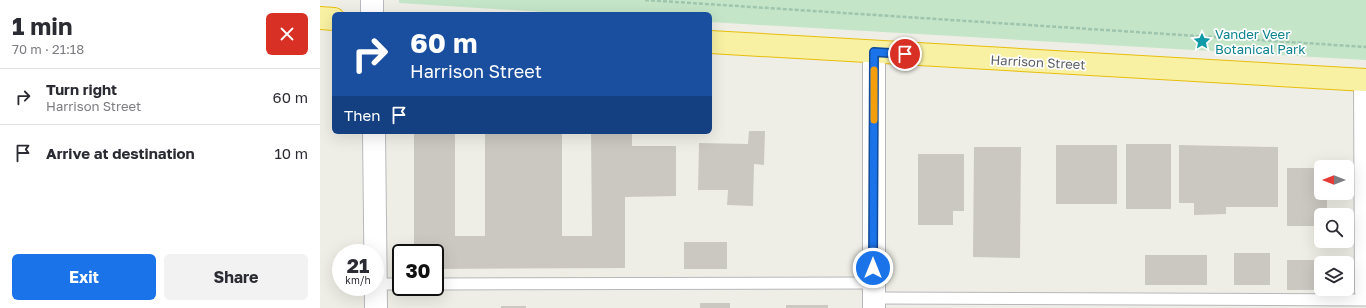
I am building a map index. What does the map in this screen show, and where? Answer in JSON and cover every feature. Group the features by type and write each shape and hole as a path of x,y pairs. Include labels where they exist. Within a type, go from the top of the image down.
{"highway":[{"path":"320,18 332,19"},
{"name":"Harrison Street","path":"712,42 1366,80"}],"street":[{"path":"372,0 372,12"},
{"path":"874,52 874,296"},
{"path":"1366,80 1366,291"},
{"path":"374,134 375,244"},
{"path":"376,296 376,308"}],"lane":[{"path":"444,284 874,296 1366,300"}],"path":[{"path":"645,0 1366,47"}],"green space":[{"name":"Vander Veer Botanical Park","path":"399,0 1366,0 1366,60 712,22 712,12 544,12 399,3"}],"building":[{"path":"749,131 765,131 764,165 754,164 753,206 727,205 728,190 698,190 699,143 748,144"},
{"path":"414,134 455,134 455,236 485,236 485,134 562,134 562,236 592,236 591,134 632,134 632,146 676,146 676,196 625,197 625,268 444,269 444,244 414,244"},
{"path":"1126,144 1171,144 1171,209 1126,209"},
{"path":"1056,145 1117,145 1117,204 1056,204"},
{"path":"1179,145 1278,147 1278,207 1226,207 1226,214 1194,215 1194,203 1179,203"},
{"path":"974,147 1021,147 1020,258 973,257"},
{"path":"918,154 964,154 964,211 953,211 953,225 918,225"},
{"path":"1287,168 1314,168 1314,200 1327,200 1327,208 1314,208 1314,226 1287,226"},
{"path":"684,242 727,242 727,269 684,269"},
{"path":"1234,253 1270,253 1270,285 1234,285"},
{"path":"1145,255 1207,255 1207,285 1145,285"},
{"path":"1287,260 1314,260 1314,290 1287,290"},
{"path":"700,303 730,303 730,308 700,308"},
{"path":"786,305 828,305 828,308 786,308"},
{"path":"501,306 526,306 526,308 501,308"}],"slow traffic":[{"path":"874,70 874,120"}],"place":[{"name":"Vander Veer Botanical Park","path":"1202,41"}],"route":[{"path":"873,268 874,52 905,54"}]}
